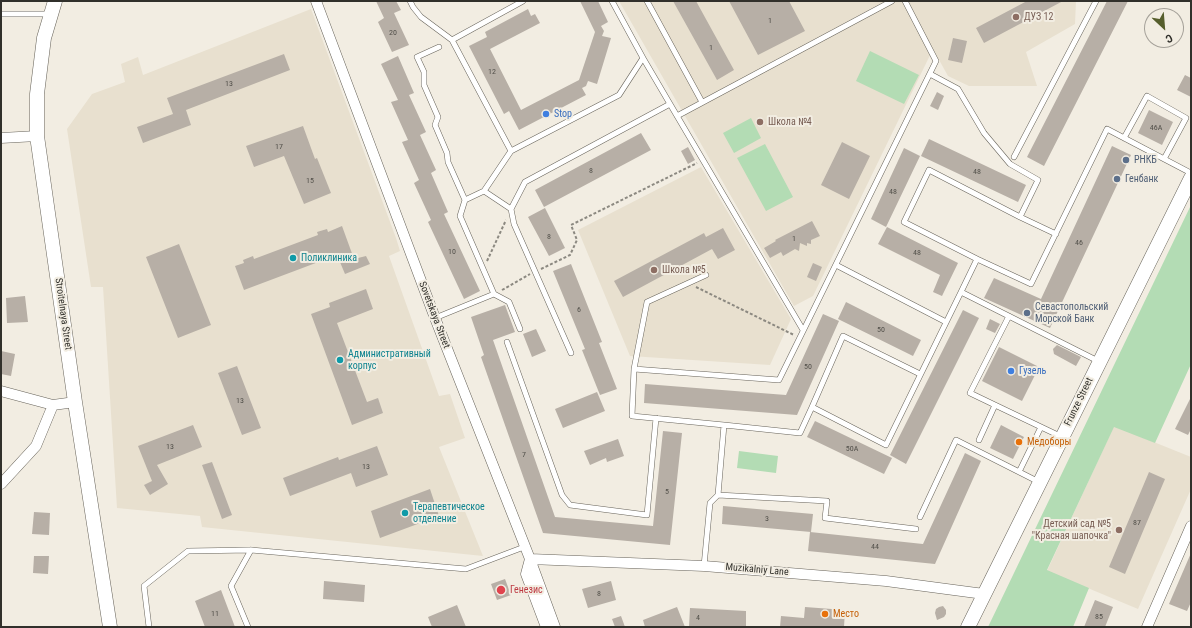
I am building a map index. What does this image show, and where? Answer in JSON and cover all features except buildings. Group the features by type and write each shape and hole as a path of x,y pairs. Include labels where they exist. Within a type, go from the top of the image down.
{"main road":[{"name":"Stroitelnaya Street","path":"53,8 44,38 36,94 37,136 75,402 110,627"},
{"name":"Frunze Street","path":"968,627 1191,178"}],"street":[{"name":"Sovetskaya Street","path":"316,1 524,548 530,558 555,627"},
{"path":"1,138 37,136"},
{"path":"1,391 53,405 75,402"},
{"path":"1,484 36,446 53,405"},
{"path":"1147,627 1191,526"},
{"path":"530,558 526,574 546,627"},
{"name":"Muzikalniy Lane","path":"530,558 704,566 886,581 984,594"}],"lane":[{"path":"410,1 412,7 421,17 452,40 511,151"},
{"path":"452,40 523,1"},
{"path":"612,1 643,58 803,330"},
{"path":"647,1 702,102"},
{"path":"677,116 892,1"},
{"path":"634,369 779,380 936,61 905,1"},
{"path":"1014,157 1096,1"},
{"path":"1,14 53,8"},
{"path":"440,47 417,57 424,72 424,85 438,116 435,125 448,153 448,162 465,200 460,216 494,294 509,302 520,329"},
{"path":"465,200 484,191 511,151 619,95 643,58"},
{"path":"930,74 958,89 984,133 1010,164 1038,180 1020,217"},
{"path":"1124,138 1147,96 1186,118 1164,159"},
{"path":"572,353 514,224 511,208 525,182 670,104"},
{"path":"1056,234 929,170 904,222 977,259 1031,284 1056,234 1107,129 1191,173"},
{"path":"484,191 511,208"},
{"path":"812,406 886,445 977,259"},
{"path":"836,265 946,322"},
{"path":"706,275 647,302 634,369 632,416 800,433 843,336 920,374"},
{"path":"961,292 1099,362"},
{"path":"436,318 494,294"},
{"path":"1009,316 970,393 1062,437"},
{"path":"507,342 562,495 570,505 647,515 656,418"},
{"path":"979,440 995,406"},
{"path":"704,566 710,503 718,495 724,425"},
{"path":"1019,472 1041,427"},
{"path":"920,517 956,440 1040,482"},
{"path":"718,495 827,501 825,518 916,529"},
{"path":"149,627 144,586 188,551 251,550 466,569 524,548"},
{"path":"248,627 231,586 251,550"}],"path":[{"path":"494,294 535,271 570,255 577,240 571,225 703,160"},
{"path":"484,270 511,208"},
{"path":"689,283 786,331"}],"shaded area":[{"name":"Школа №4","path":"619,1 1076,1 1075,24 1026,52 1037,86 969,86 948,76 933,49 813,296 794,306"},
{"path":"311,9 396,238 400,251 389,256 439,396 450,394 465,438 439,447 483,556 202,527 200,516 117,508 103,287 91,287 67,129 92,94 125,82 121,64 138,57 143,75"},
{"path":"701,167 791,319 770,365 630,356 578,230"},
{"name":"Детский сад №5 \"Красная шапочка\"","path":"1114,426 1191,457 1191,489 1138,609 1047,571"}],"green space":[{"path":"870,51 919,75 904,104 856,81"},
{"path":"751,118 761,138 734,153 723,133"},
{"path":"765,144 793,197 766,211 737,158"},
{"path":"1191,205 1191,364 1155,443 1114,427 1047,570 1089,588 1073,627 988,627"},
{"path":"739,451 778,456 776,473 737,468"}],"place":[{"name":"ДУЗ 12","path":"1016,17"},
{"name":"Stop","path":"546,114"},
{"name":"Школа №4","path":"760,122"},
{"name":"РНКБ","path":"1126,160"},
{"name":"Генбанк","path":"1117,179"},
{"name":"Поликлиника","path":"293,258"},
{"name":"Школа №5","path":"654,270"},
{"name":"Севастопольский Морской Банк","path":"1027,313"},
{"name":"Административный корпус","path":"340,360"},
{"name":"Гузель","path":"1011,371"},
{"name":"Медоборы","path":"1019,442"},
{"name":"Терапевтическое отделение","path":"405,513"},
{"name":"Детский сад №5 \"Красная шапочка\"","path":"1119,530"},
{"name":"Генезис","path":"501,590"},
{"name":"Место","path":"825,614"}]}
